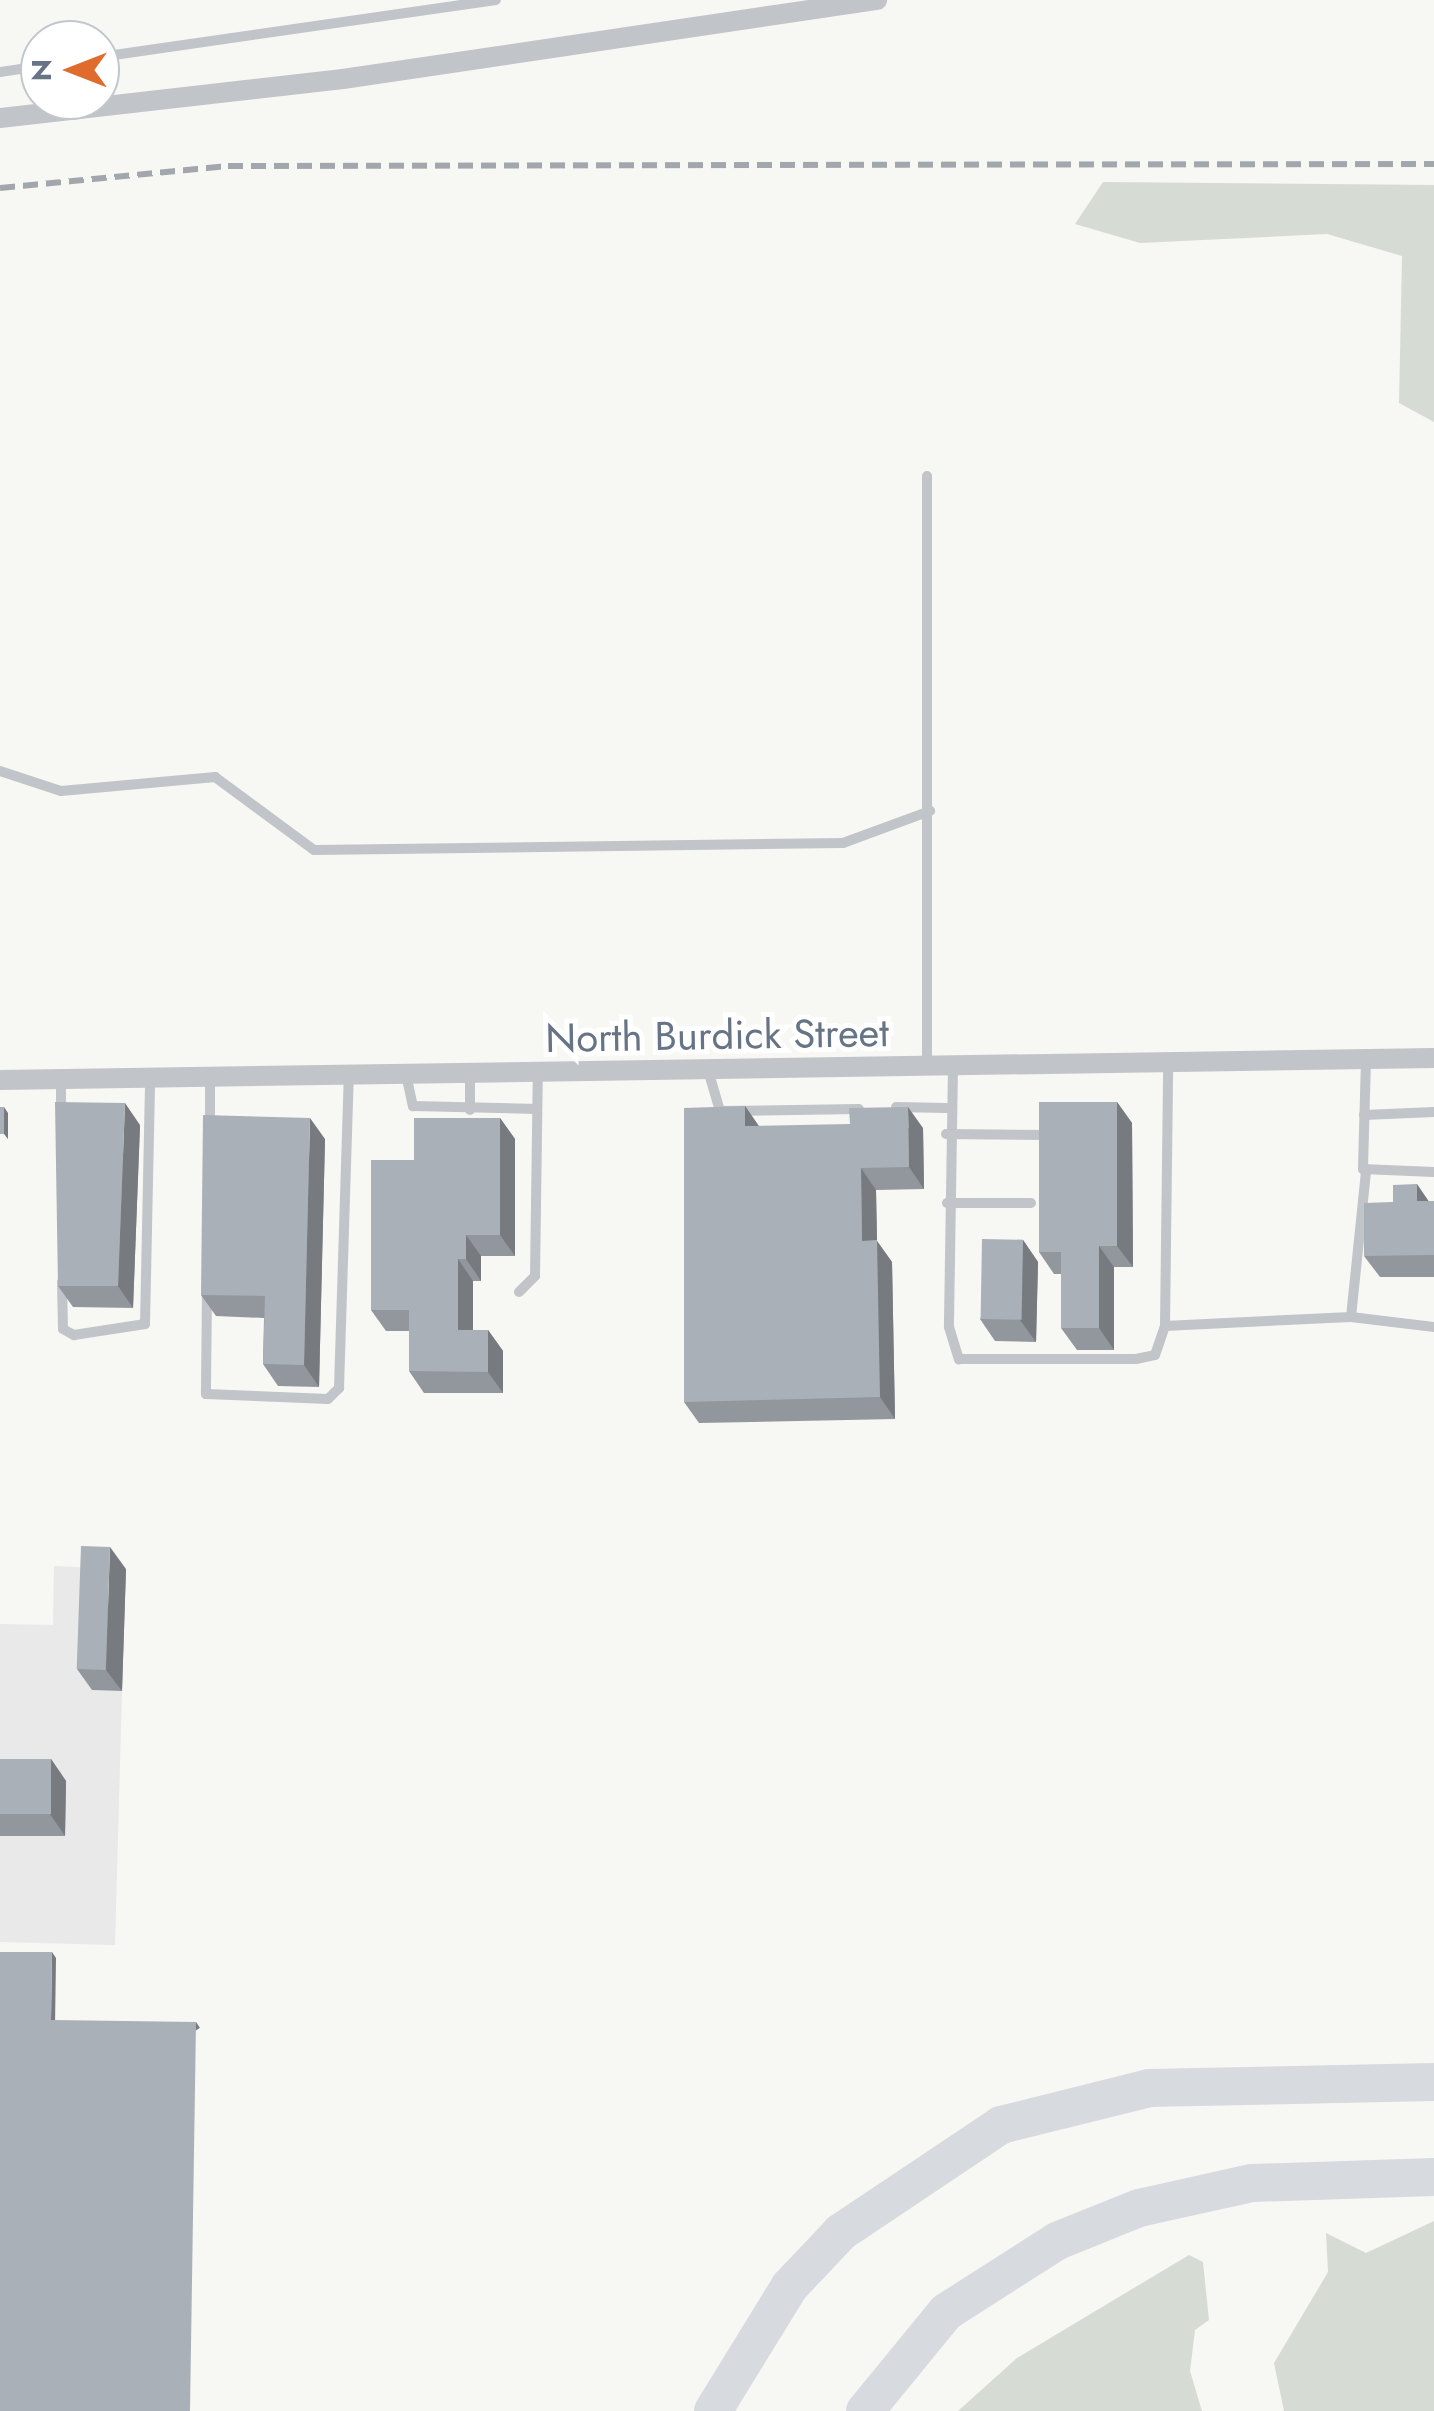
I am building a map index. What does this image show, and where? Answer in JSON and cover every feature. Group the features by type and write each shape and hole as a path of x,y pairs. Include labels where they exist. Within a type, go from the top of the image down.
{"highway":[{"path":"713,2411 780,2300 840,2232 1002,2125 1149,2088 1434,2082"},
{"path":"865,2411 946,2312 1058,2241 1138,2208 1252,2183 1434,2177"}],"street":[{"path":"0,118 343,79 877,0"},
{"name":"North Burdick Street","path":"0,1080 1434,1058"}],"lane":[{"path":"120,55 496,0"},
{"path":"927,476 927,1067"},
{"path":"0,771 60,791 215,777 314,850 843,843 930,811"},
{"path":"1351,1317 1366,1173 1366,1058"},
{"path":"954,1067 946,1108 949,1327 960,1359 1136,1358 1155,1355 1166,1326 1168,1064"},
{"path":"708,1070 720,1111 946,1108"},
{"path":"519,1292 535,1276 538,1072"},
{"path":"470,1073 470,1110"},
{"path":"406,1074 413,1106 470,1110 537,1108"},
{"path":"208,1275 206,1394 328,1399 339,1388 349,1075"},
{"path":"210,1077 210,1136"},
{"path":"62,1271 63,1329 114,1334 145,1324 150,1078"},
{"path":"60,1079 61,1137"},
{"path":"1364,1115 1434,1112"},
{"path":"946,1134 1046,1135"},
{"path":"1366,1173 1434,1172"},
{"path":"947,1203 1031,1203"},
{"path":"1166,1326 1351,1317 1434,1327"}],"shaded area":[{"path":"1103,182 1434,185 1434,422 1399,403 1402,256 1327,234 1140,243 1075,224"},
{"path":"54,1566 96,1568 92,1690 122,1691 115,1945 0,1942 0,1624 53,1625"},
{"path":"1434,2221 1434,2411 1284,2411 1274,2363 1328,2272 1326,2233 1366,2253"},
{"path":"1189,2255 1203,2262 1209,2320 1195,2330 1190,2371 1202,2411 958,2411 1017,2358"}],"building":[{"path":"55,1102 125,1103 118,1286 58,1286"},
{"path":"1039,1102 1117,1102 1117,1246 1099,1246 1099,1328 1061,1328 1061,1252 1039,1252"},
{"path":"745,1106 745,1126 850,1124 849,1108 908,1107 909,1167 861,1168 862,1241 877,1240 880,1397 684,1402 684,1108"},
{"path":"0,1107 4,1107 4,1134 0,1134"},
{"path":"203,1115 310,1118 304,1365 263,1364 265,1296 201,1295"},
{"path":"414,1118 500,1118 500,1235 466,1235 466,1259 458,1259 458,1330 488,1330 488,1372 409,1371 409,1310 371,1310 371,1160 414,1160"},
{"path":"1417,1184 1417,1201 1434,1201 1434,1255 1364,1256 1364,1203 1393,1202 1393,1185"},
{"path":"982,1239 1023,1240 1022,1320 981,1319"},
{"path":"81,1546 110,1547 106,1670 77,1669"},
{"path":"0,1759 51,1759 51,1814 0,1814"},
{"path":"0,1952 52,1952 51,2020 196,2022 190,2411 0,2411"}],"railway":[{"path":"0,188 228,166 1434,164"}]}
